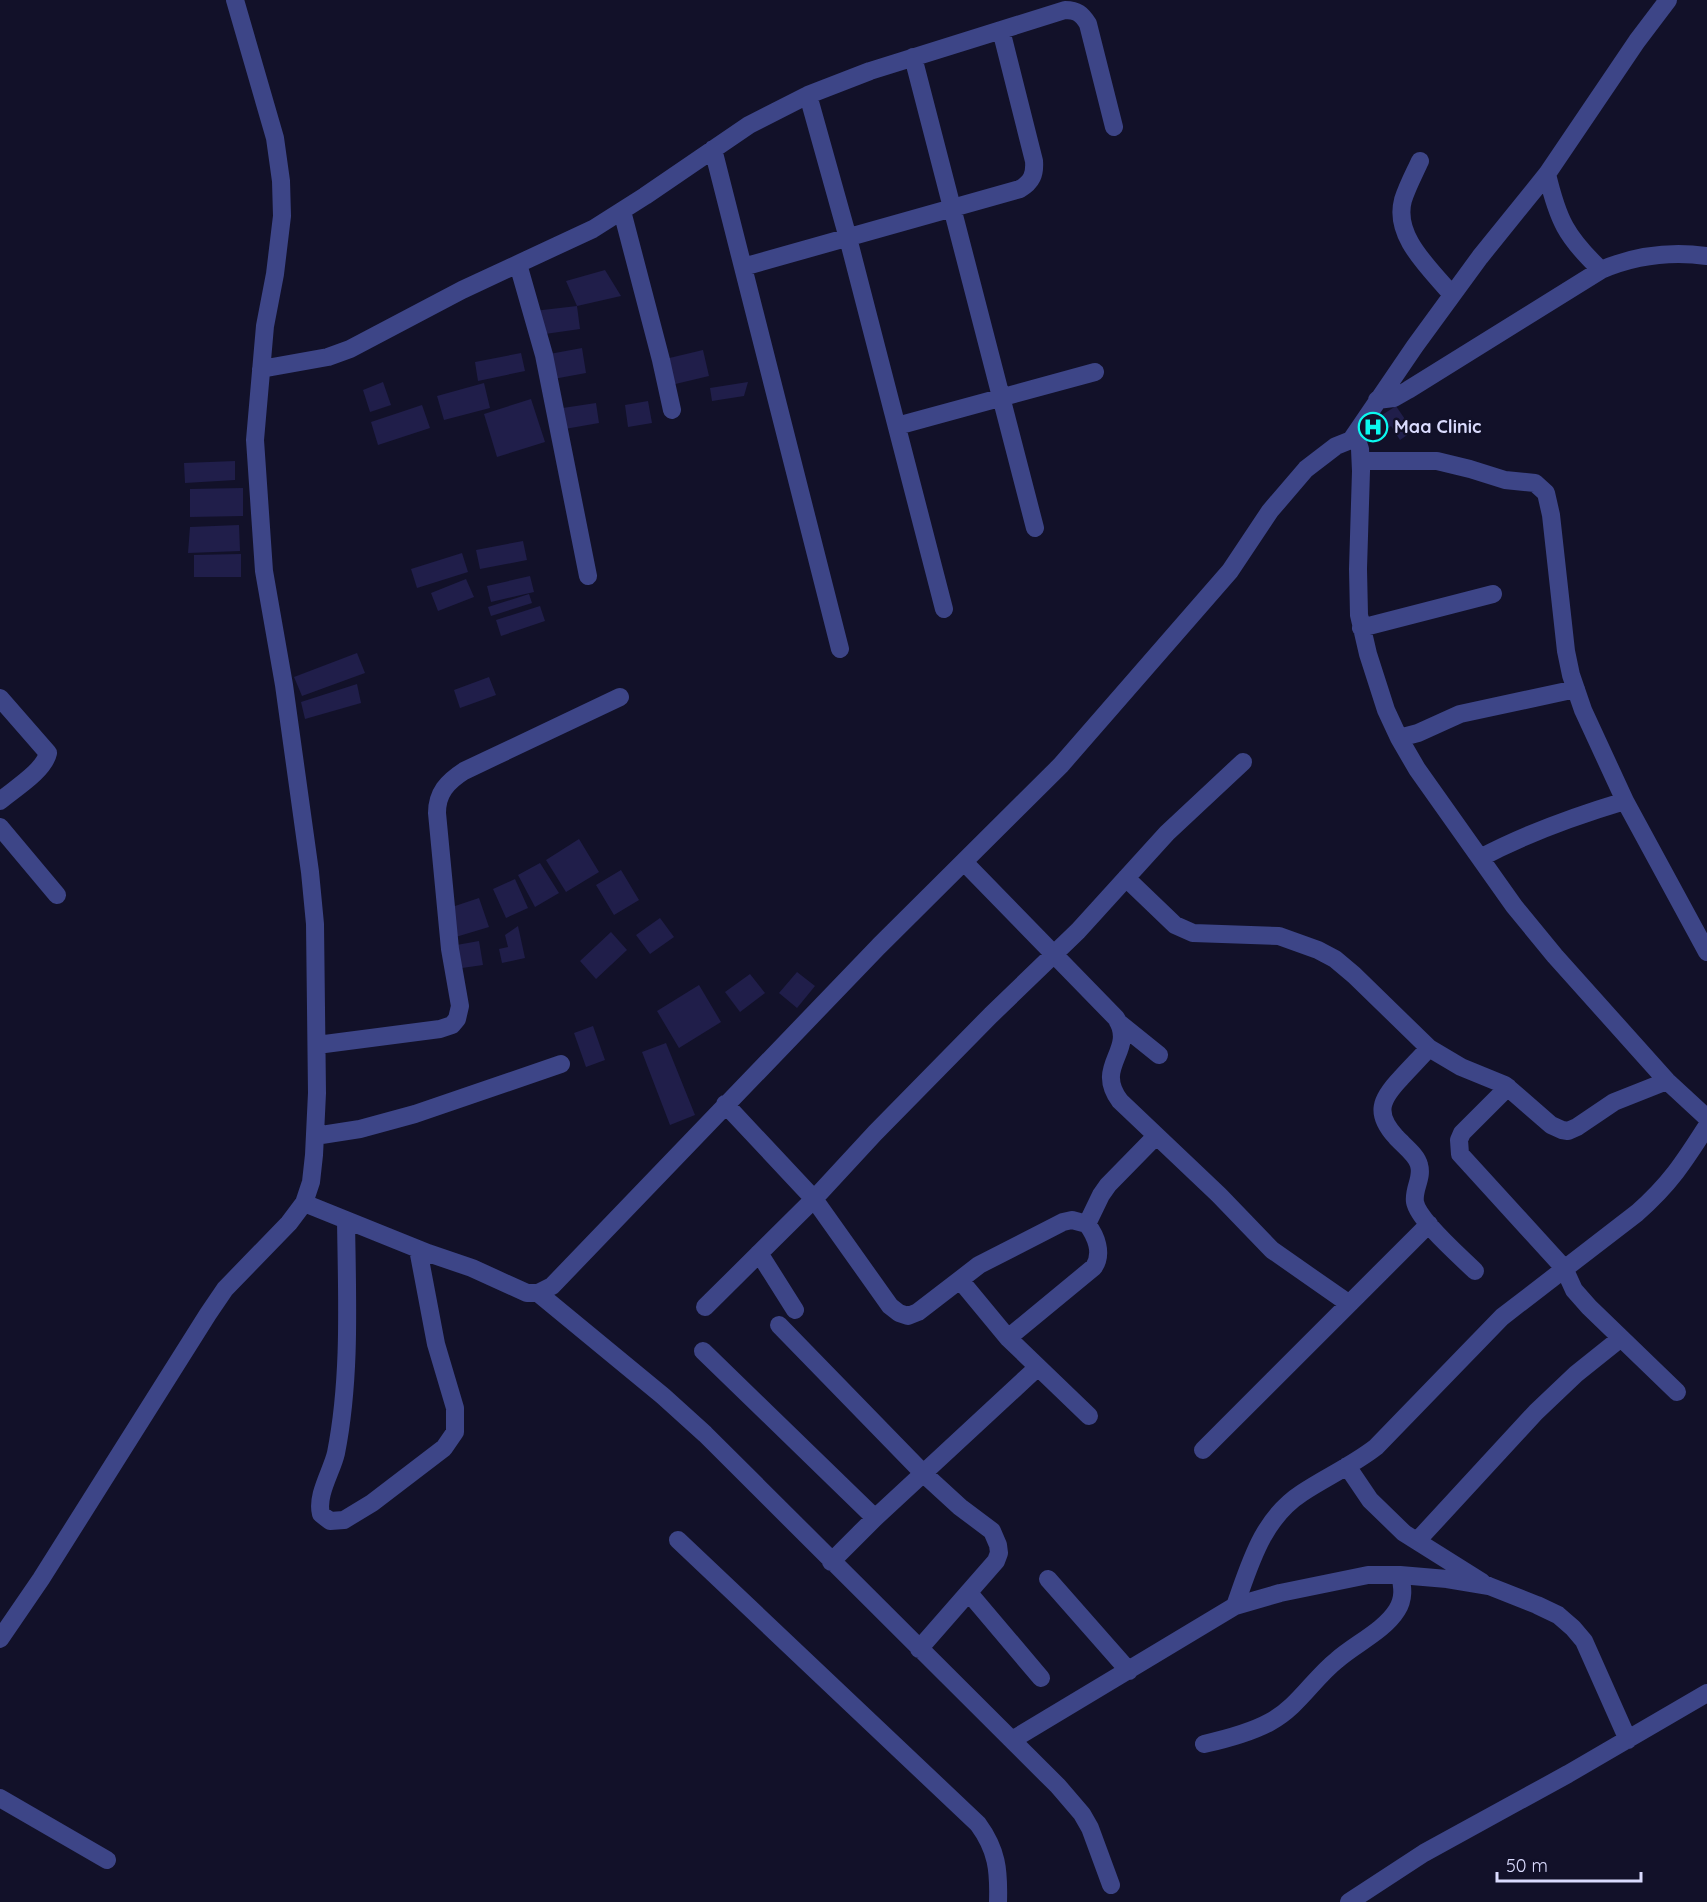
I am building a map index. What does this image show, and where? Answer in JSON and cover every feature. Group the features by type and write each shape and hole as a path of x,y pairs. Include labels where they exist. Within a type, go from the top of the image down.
{"street":[{"path":"0,1639 41,1579 208,1314 225,1289 289,1223 304,1203 310,1182 315,1136 317,1045 315,924 284,685 264,571 255,441 265,326 275,274 282,216 281,181 275,138 235,0"},
{"path":"304,1203 418,1250 472,1268 527,1293 538,1293 552,1286 871,954 1061,765 1216,588 1270,511 1306,469 1336,446 1351,440 1480,257 1547,174 1637,40 1668,0"},
{"path":"261,369 328,357 350,349 428,307 593,229 749,125 808,95 913,57 1065,10 1079,12 1088,24 1114,127"},
{"path":"743,267 1020,189 1031,181 1034,161 1001,30"},
{"path":"913,57 1035,528"},
{"path":"808,95 848,237 944,609"},
{"path":"713,149 840,649"},
{"path":"1420,161 1403,201 1403,224 1414,247 1452,295"},
{"path":"1547,174 1558,215 1564,228 1579,249 1601,270"},
{"path":"622,210 672,410"},
{"path":"1377,400 1394,398 1408,390 1601,270 1633,258 1649,255 1707,256"},
{"path":"518,264 544,355 588,576"},
{"path":"897,426 1095,372"},
{"path":"1351,440 1358,443 1361,461 1358,569 1361,628 1386,710 1399,738 1417,769 1514,906 1555,956 1667,1081 1707,1118"},
{"path":"1361,461 1437,461 1470,468 1505,480 1535,483 1541,488 1548,499 1561,618 1566,651 1576,689 1606,763 1707,952"},
{"path":"1361,628 1493,594"},
{"path":"1399,738 1418,733 1460,714 1576,689"},
{"path":"317,1045 440,1029 457,1019 460,1006 448,928 437,813 439,796 447,784 464,771 620,697"},
{"path":"0,698 48,753 38,770 0,801"},
{"path":"705,1307 814,1199 983,1023 1055,955 1167,833 1243,762"},
{"path":"1480,858 1525,835 1625,801"},
{"path":"0,827 57,895"},
{"path":"964,862 1118,1022 1159,1055"},
{"path":"1126,878 1175,925 1184,930 1193,933 1224,935 1279,936 1327,954 1354,975 1429,1048 1461,1067 1508,1087 1551,1125 1562,1130 1568,1131 1586,1122 1614,1102 1667,1081"},
{"path":"1118,1022 1123,1037 1122,1044 1110,1071 1113,1092 1120,1101 1219,1195 1272,1250 1348,1303"},
{"path":"1429,1048 1388,1092 1382,1108 1390,1130 1419,1164 1420,1174 1415,1203 1429,1224 1475,1271"},
{"path":"315,1136 360,1129 415,1114 561,1064"},
{"path":"1508,1087 1462,1133 1458,1147 1463,1158 1564,1268 1574,1290 1677,1392"},
{"path":"725,1104 814,1199 890,1306 908,1316 913,1315 979,1265 999,1254 1063,1222 1072,1220 1087,1224 1097,1244 1098,1261 1094,1267 1008,1338"},
{"path":"1235,1606 1261,1539 1271,1522 1288,1503 1301,1493 1363,1458 1389,1435 1502,1317 1637,1213 1677,1173 1707,1126"},
{"path":"1087,1224 1108,1185 1156,1136"},
{"path":"346,1220 348,1326 341,1413 336,1454 320,1505 321,1514 330,1521 344,1520 372,1503 444,1448 455,1432 455,1408 436,1344 418,1250"},
{"path":"1203,1450 1429,1224"},
{"path":"759,1253 795,1310"},
{"path":"960,1280 1008,1338 1089,1416"},
{"path":"538,1293 705,1434 1058,1786 1082,1814 1098,1845 1111,1885"},
{"path":"779,1324 924,1474 960,1508 992,1531 996,1537 999,1553 996,1561 919,1649"},
{"path":"1417,1541 1536,1412 1576,1374 1621,1338"},
{"path":"703,1351 875,1518"},
{"path":"831,1562 875,1518 1038,1367"},
{"path":"1347,1466 1371,1500 1404,1533 1489,1586 1558,1615 1573,1628 1584,1641 1628,1740"},
{"path":"678,1540 978,1824 994,1850 997,1864 998,1902"},
{"path":"1012,1740 1235,1606 1280,1593 1368,1575 1447,1579 1489,1586"},
{"path":"1204,1744 1255,1729 1281,1716 1336,1660 1394,1615 1402,1601 1400,1575"},
{"path":"1048,1579 1129,1671"},
{"path":"969,1593 1041,1678"},
{"path":"1349,1902 1424,1853 1628,1740 1707,1693"},
{"path":"0,1798 107,1860"}],"building":[{"path":"605,270 621,296 577,306 566,281"},
{"path":"577,306 580,329 538,335 534,311"},
{"path":"582,348 586,373 548,380 544,355"},
{"path":"703,350 709,376 667,386 661,360"},
{"path":"521,353 525,371 478,381 475,362"},
{"path":"383,382 391,405 370,412 363,390"},
{"path":"748,382 744,396 712,401 710,388"},
{"path":"484,383 490,408 444,420 437,396"},
{"path":"531,399 545,442 497,457 484,414"},
{"path":"648,401 652,423 628,427 625,405"},
{"path":"596,403 599,423 559,430 556,409"},
{"path":"422,405 430,428 378,445 371,422"},
{"path":"1396,406 1413,431 1400,440 1391,426 1383,432 1374,420"},
{"path":"235,461 235,480 185,483 184,463"},
{"path":"243,488 243,516 190,517 190,489"},
{"path":"239,525 240,551 188,553 190,527"},
{"path":"523,541 527,560 480,569 476,550"},
{"path":"462,553 468,572 417,588 411,569"},
{"path":"241,554 241,577 194,577 194,555"},
{"path":"530,576 534,592 491,602 487,586"},
{"path":"466,579 474,597 438,611 431,593"},
{"path":"529,594 532,603 491,616 488,607"},
{"path":"540,606 545,621 501,636 496,620"},
{"path":"357,653 365,673 302,696 294,677"},
{"path":"489,677 496,695 460,708 454,690"},
{"path":"357,684 361,703 305,719 301,702"},
{"path":"579,839 599,872 566,892 546,860"},
{"path":"540,863 559,893 535,907 518,875"},
{"path":"621,870 639,900 614,915 596,885"},
{"path":"515,879 528,908 506,918 493,889"},
{"path":"479,898 489,927 449,939 449,908"},
{"path":"660,918 674,937 650,954 636,935"},
{"path":"518,926 525,958 502,963 499,949 508,947 505,935"},
{"path":"611,932 627,950 596,979 580,961"},
{"path":"479,941 483,965 455,969 451,946"},
{"path":"797,972 815,986 797,1008 779,993"},
{"path":"750,974 765,993 740,1012 725,992"},
{"path":"699,985 721,1022 679,1048 657,1011"},
{"path":"593,1026 605,1060 586,1067 574,1033"},
{"path":"666,1043 695,1115 670,1125 642,1052"}],"place":[{"name":"Maa Clinic","path":"1373,427"}]}
